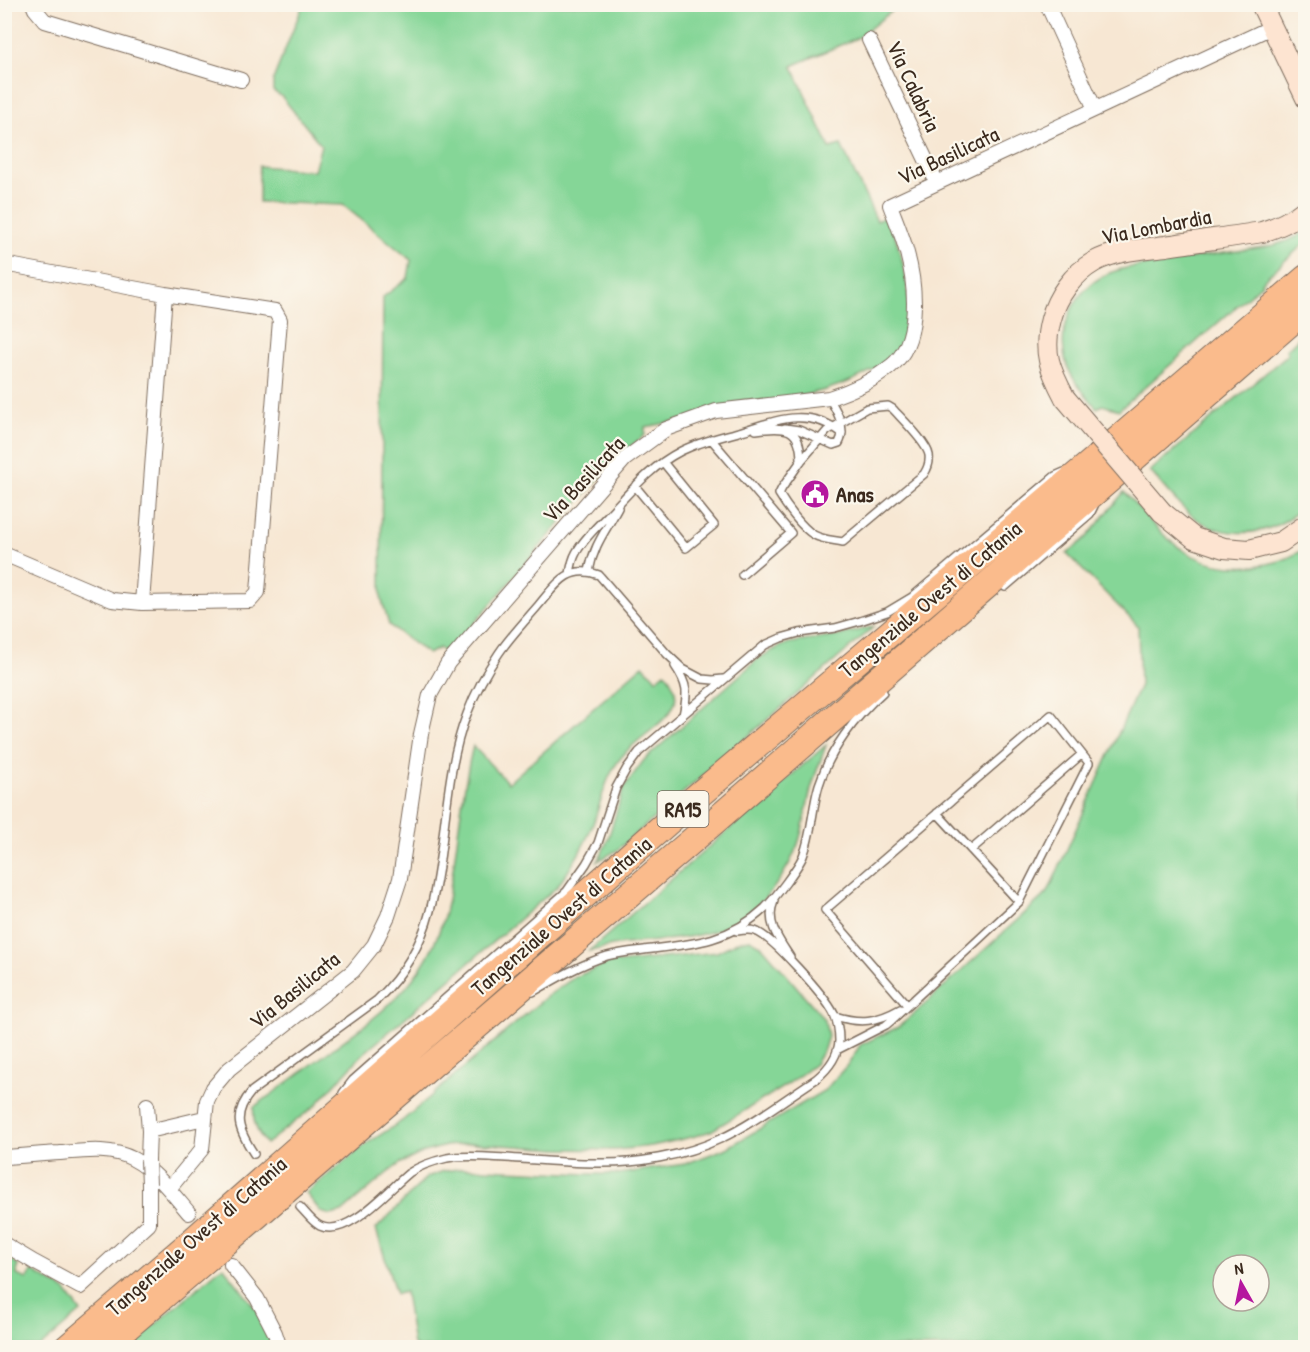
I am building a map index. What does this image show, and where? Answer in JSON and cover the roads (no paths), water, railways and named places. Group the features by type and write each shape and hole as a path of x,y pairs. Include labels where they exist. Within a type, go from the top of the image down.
{"highway":[{"name":"Tangenziale Ovest di Catania","path":"103,1347 320,1161 1101,471 1305,278"},
{"name":"Tangenziale Ovest di Catania","path":"67,1347 180,1252 695,798 1305,309"}],"street":[{"path":"33,4 45,21 241,80"},
{"path":"1047,4 1095,109"},
{"path":"1262,4 1305,98"},
{"name":"Via Basilicata","path":"169,1189 202,1149 207,1101 213,1088 229,1069 353,971 374,945 388,916 400,879 421,734 430,695 448,663 625,459 666,429 716,411 830,399 846,393 892,366 901,356 912,331 914,301 907,252 890,205 1272,27"},
{"name":"Via Calabria","path":"869,40 937,183"},
{"name":"Via Lombardia","path":"1305,208 1283,225 1262,232 1129,251 1095,262 1081,271 1062,293 1053,310 1047,343 1053,375 1065,398 1162,512 1194,538 1224,548 1249,550 1281,542 1305,525"},
{"path":"4,264 165,294 275,311 280,320 258,592 250,601 142,603 112,600 4,554"},
{"path":"142,603 165,294"},
{"path":"4,1244 80,1287 149,1224 147,1105"},
{"path":"149,1131 204,1118"},
{"path":"4,1157 92,1151 108,1152 131,1158 148,1169 189,1213"},
{"path":"231,1265 257,1298 275,1332 280,1347"}],"lane":[{"path":"742,431 785,428 799,430 833,445 839,443 843,437 837,424 838,412 830,399"},
{"path":"888,406 927,448 930,458 929,466 924,474 843,542 824,539 807,530 779,494 801,461 827,431 837,424 867,408 888,406"},
{"path":"570,574 577,550 648,472 663,462 696,444 768,422 810,418 837,424"},
{"path":"785,428 797,438 801,448 801,461"},
{"path":"711,439 791,533 742,575"},
{"path":"635,486 686,548 714,525 663,462"},
{"path":"341,1096 353,1080 567,891 598,843 616,788 639,752 765,645 799,633 835,628 887,612 912,597 1055,476 1101,471 1089,514 1002,589"},
{"path":"589,571 598,542 622,500"},
{"path":"254,1154 240,1131 238,1122 245,1099 252,1091 372,1004 390,988 412,955 422,936 430,912 455,757 466,716 475,694 499,652 560,579 579,572 589,571 599,575 667,654 683,669 702,679 725,679"},
{"path":"667,654 683,678 686,688 683,715"},
{"path":"732,932 766,907 802,857 819,785 833,753 851,726 888,687"},
{"path":"837,1050 886,1024 907,1005 1019,902 1089,763 1051,715 825,910 907,1005"},
{"path":"971,850 1082,754"},
{"path":"937,813 1019,902"},
{"path":"777,893 771,907 773,929 798,969"},
{"path":"300,1207 320,1226 336,1229 356,1219 411,1172 447,1158 482,1157 614,1163 674,1155 698,1148 740,1128 816,1079 834,1060 839,1039 835,1016 827,1003 776,946 755,931 732,932 704,942 609,956 583,965 524,1000"},
{"path":"835,1016 864,1021 889,1015 907,1005"},
{"path":"310,1137 335,1104"},
{"path":"320,1161 374,1125"}],"place":[{"name":"Anas","path":"815,494"}]}
